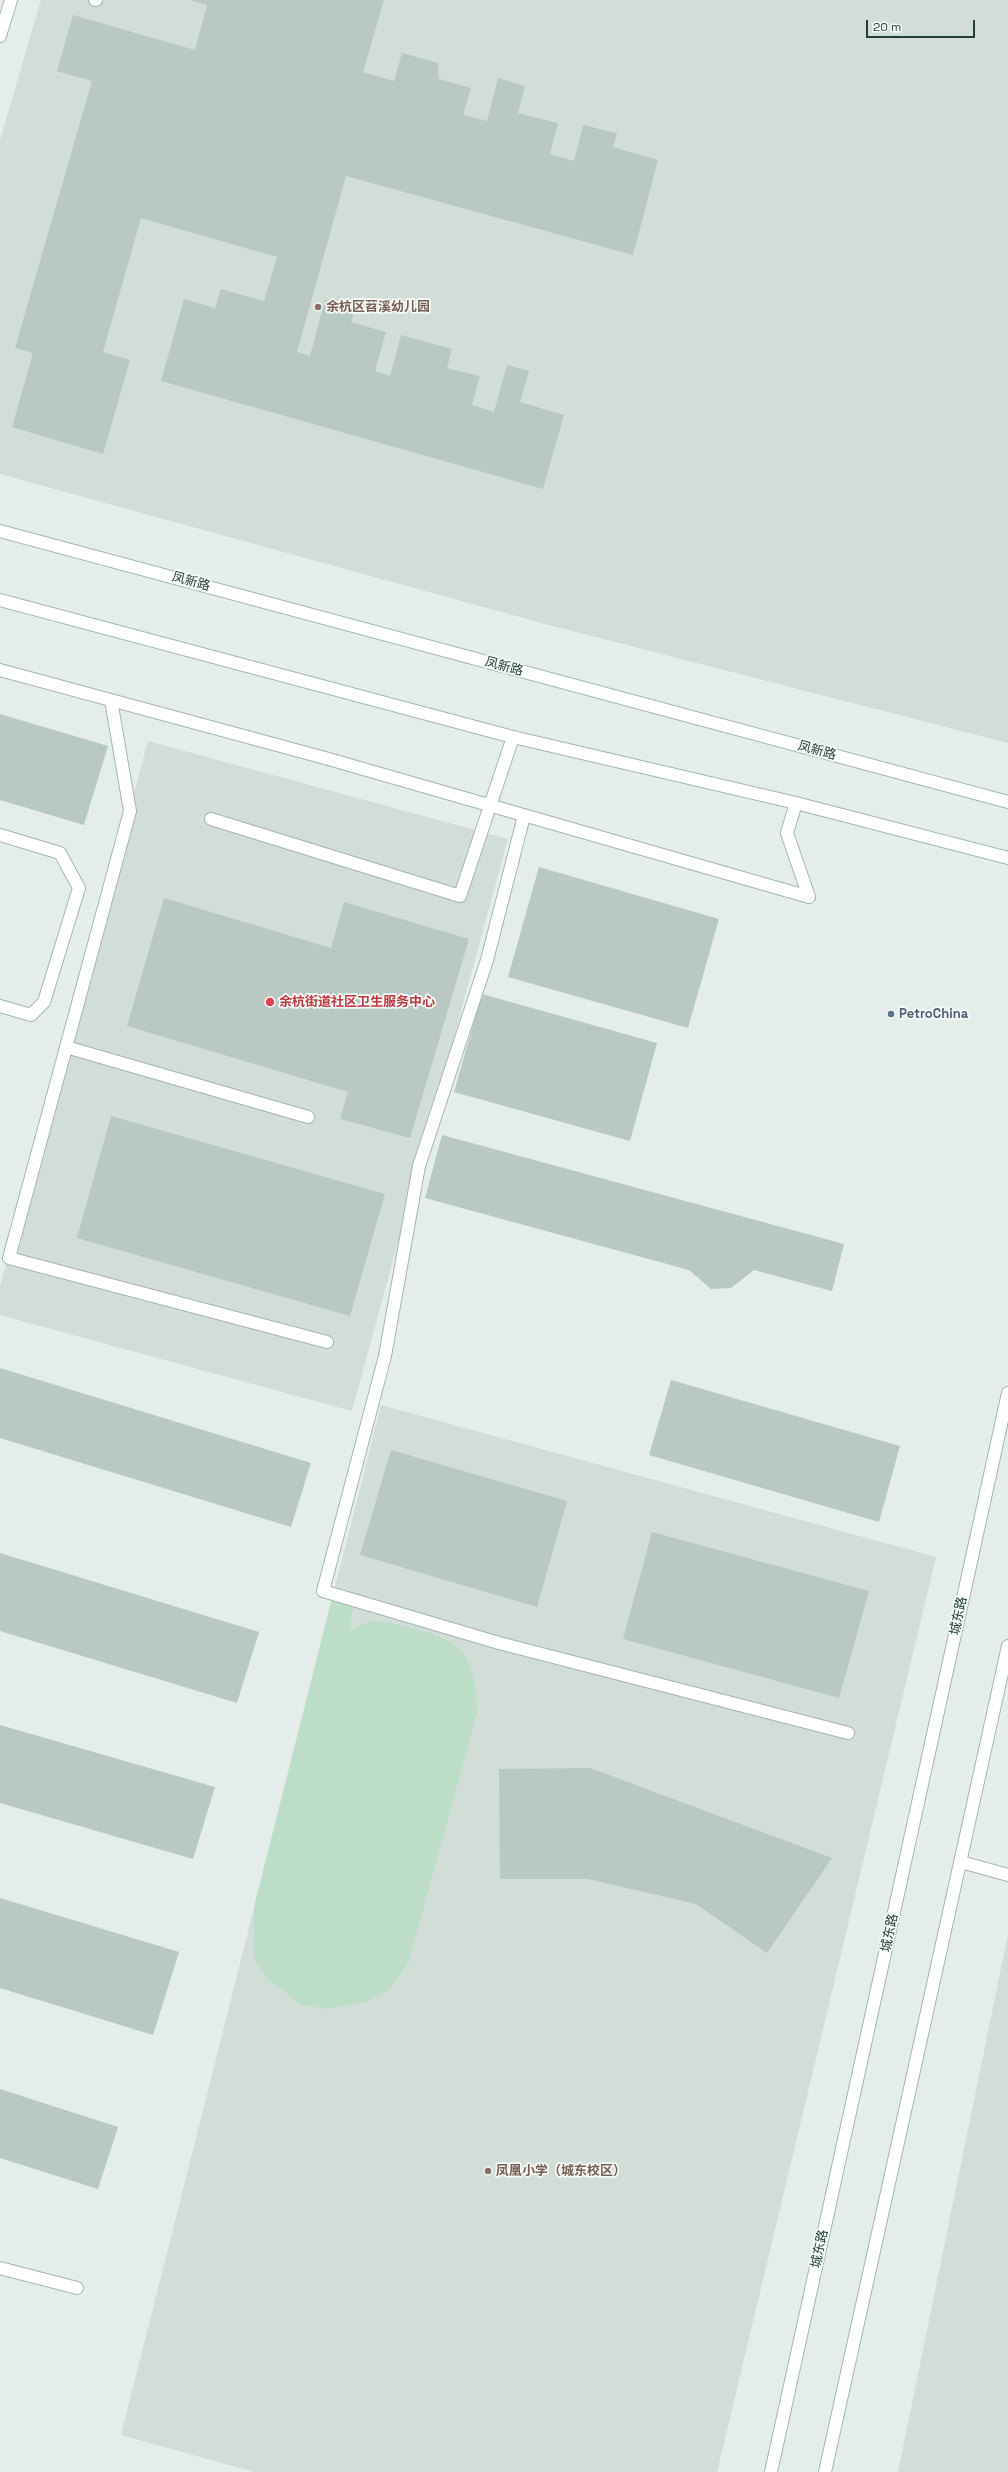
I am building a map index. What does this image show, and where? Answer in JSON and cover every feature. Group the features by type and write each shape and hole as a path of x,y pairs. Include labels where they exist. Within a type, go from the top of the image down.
{"main road":[{"path":"0,36 11,0"},
{"name":"凤新路","path":"0,531 1008,802"},
{"path":"0,600 513,737 796,803 1008,858"},
{"path":"0,670 489,805 809,897 787,833 796,803"},
{"path":"111,700 130,811 9,1258 327,1342"},
{"path":"211,819 460,896 489,805 513,737"},
{"path":"524,816 487,960 419,1166 385,1356 323,1591 499,1643 848,1734"},
{"path":"0,835 60,853 79,888 44,1002 31,1015 0,1006"},
{"path":"66,1047 308,1117"},
{"name":"城东路","path":"771,2472 1008,1393"},
{"path":"825,2472 1008,1646"},
{"path":"961,1862 1008,1875"},
{"path":"0,2268 76,2288"}],"shaded area":[{"path":"41,0 1008,0 1008,743 545,624 0,474 0,140"},
{"name":"余杭街道社区卫生服务中心","path":"148,741 508,839 352,1411 0,1315 0,1287"},
{"name":"凤凰小学（城东校区）","path":"381,1405 936,1557 717,2472 254,2472 121,2435"},
{"path":"1008,1934 1008,2472 898,2472"}],"green space":[{"path":"332,1598 354,1605 349,1631 374,1621 383,1622 422,1630 456,1645 462,1651 470,1666 475,1689 477,1713 408,1964 389,1990 365,2002 326,2009 300,2004 267,1978 254,1959 254,1907"}],"building":[{"path":"190,0 384,0 363,72 394,81 402,53 438,63 439,79 471,88 463,115 487,121 498,78 525,86 518,113 558,123 550,154 574,161 583,125 617,133 613,147 658,160 633,255 346,176 297,352 310,356 325,300 355,308 351,322 386,332 375,371 390,376 401,335 452,349 447,368 480,376 472,405 494,412 507,365 529,371 520,402 564,415 543,489 161,381 184,299 215,308 221,289 264,301 277,257 141,218 103,352 130,360 103,454 12,427 33,353 15,348 92,81 57,71 73,15 195,50 207,5"},
{"path":"0,714 108,746 84,825 0,800"},
{"path":"539,867 719,919 688,1028 508,977"},
{"path":"164,898 331,948 344,902 469,939 410,1138 340,1119 348,1092 127,1026"},
{"path":"482,994 657,1043 630,1141 454,1092"},
{"path":"111,1116 385,1194 350,1316 77,1238"},
{"path":"442,1135 844,1244 832,1291 754,1270 731,1288 711,1289 689,1270 425,1198"},
{"path":"0,1368 311,1463 291,1527 0,1438"},
{"path":"671,1380 900,1446 879,1522 649,1455"},
{"path":"391,1450 567,1501 537,1607 360,1555"},
{"path":"652,1532 869,1591 839,1698 623,1639"},
{"path":"0,1553 259,1632 237,1703 0,1631"},
{"path":"0,1725 215,1787 193,1859 0,1803"},
{"path":"590,1768 832,1858 767,1953 696,1904 588,1879 500,1879 499,1769"},
{"path":"0,1898 179,1952 153,2035 0,1988"},
{"path":"0,2089 118,2127 98,2189 0,2158"}],"place":[{"name":"余杭区苕溪幼儿园","path":"318,307"},
{"name":"余杭街道社区卫生服务中心","path":"270,1002"},
{"name":"PetroChina","path":"891,1014"},
{"name":"凤凰小学（城东校区）","path":"488,2171"}]}
